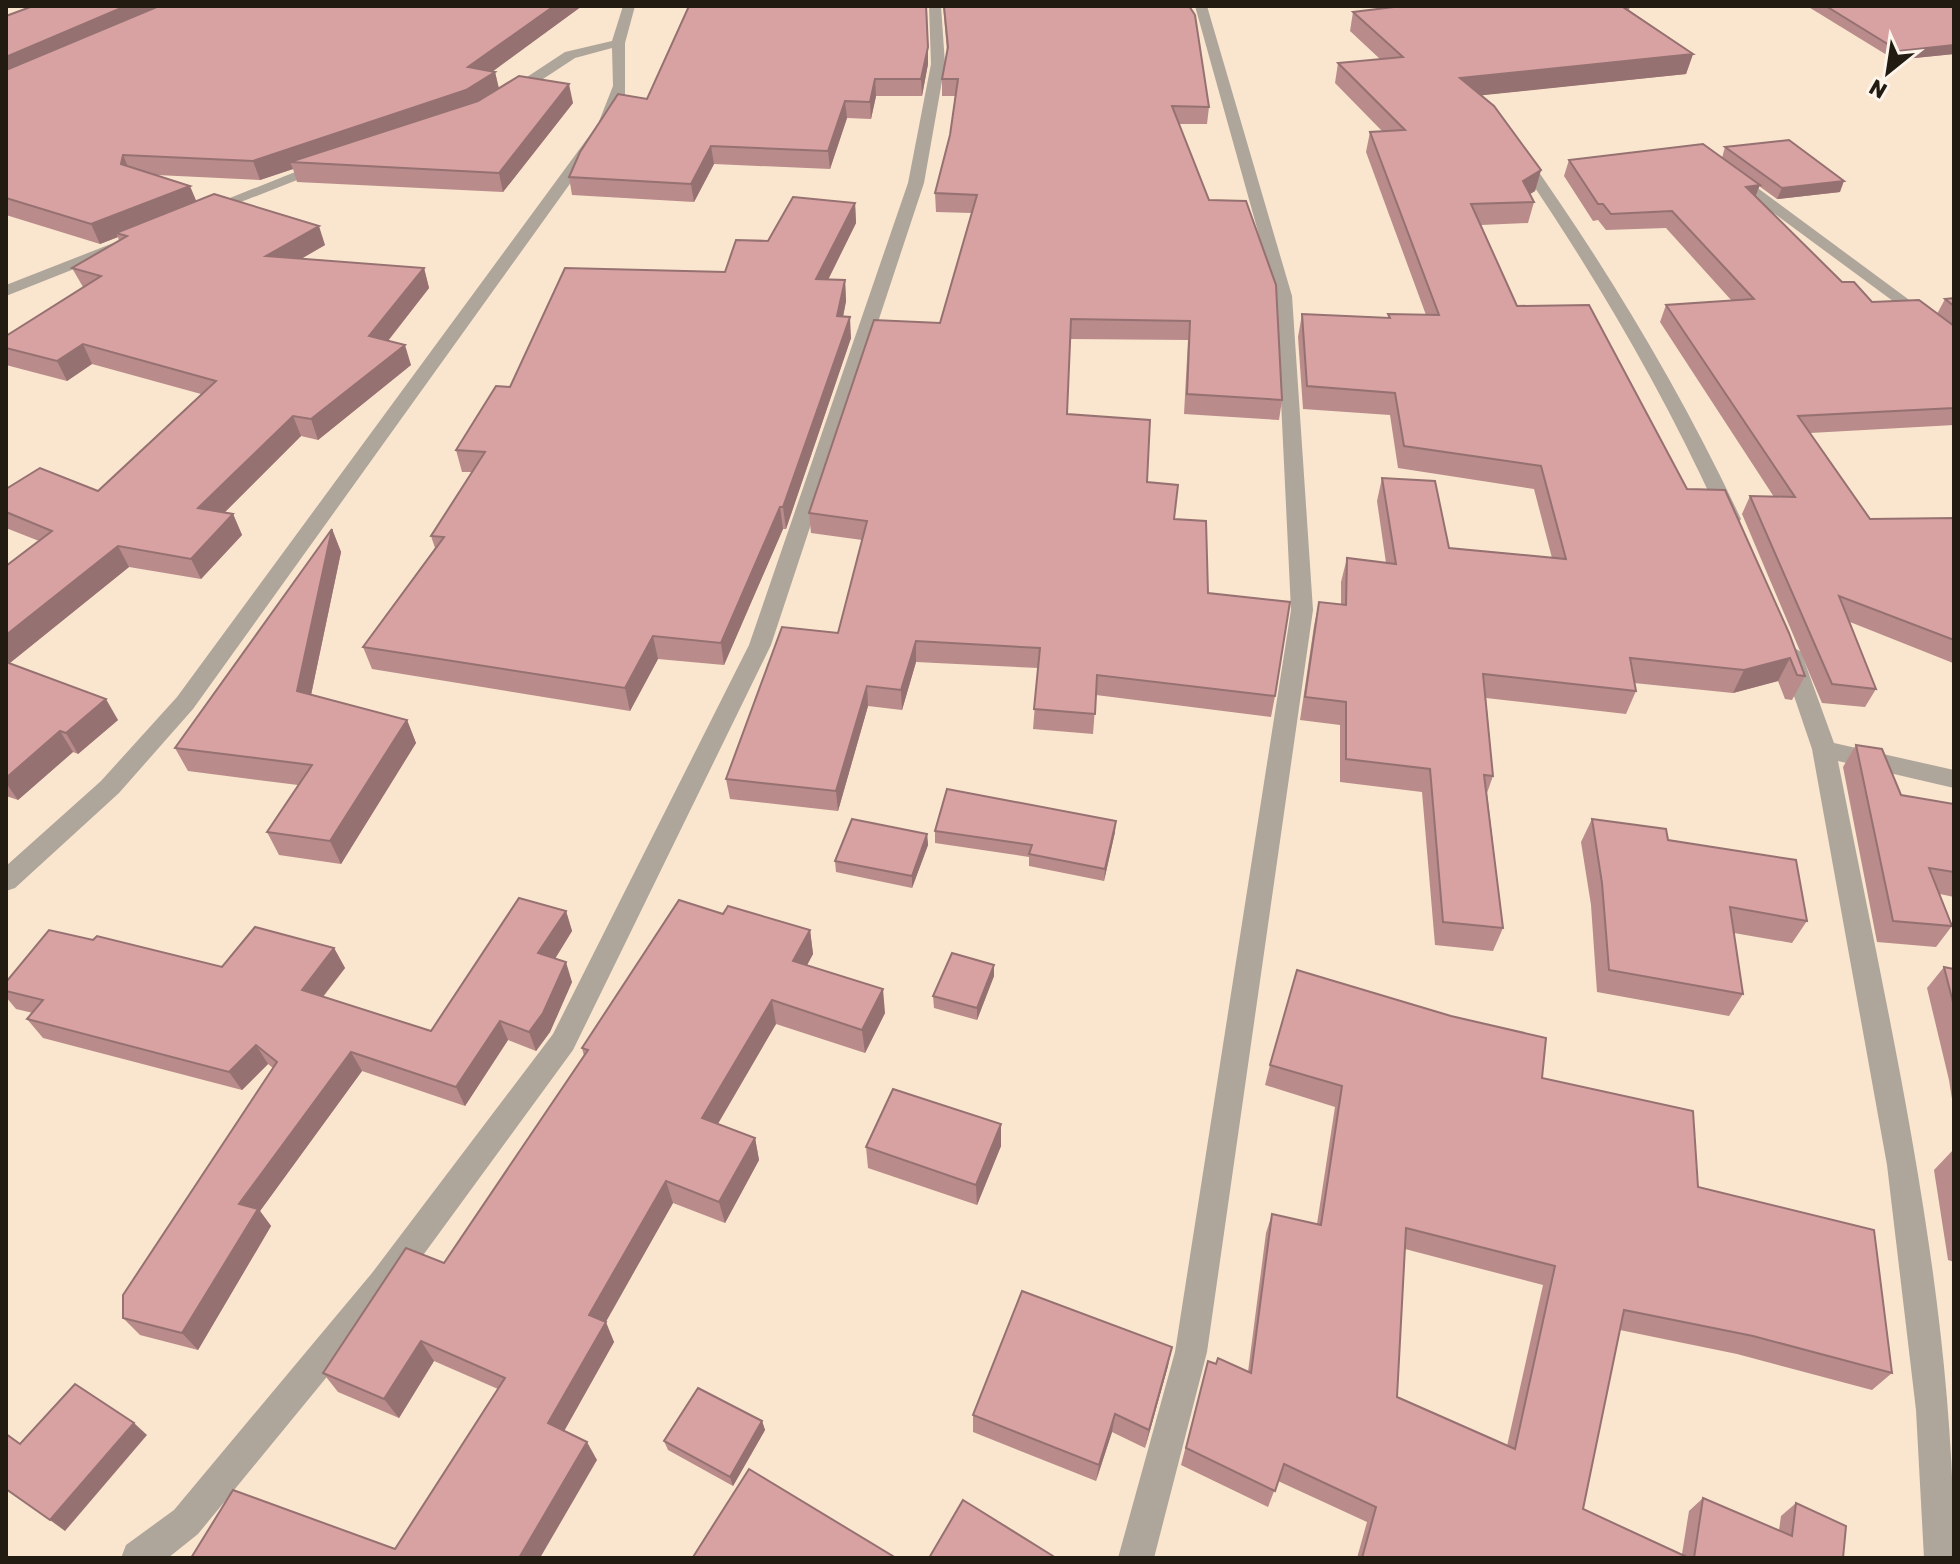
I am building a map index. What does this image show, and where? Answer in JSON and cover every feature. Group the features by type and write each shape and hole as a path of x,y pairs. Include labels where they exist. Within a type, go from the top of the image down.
{"street":[{"path":"6,881 110,787 185,703 605,125 618,103 622,80 618,43 629,6"},
{"path":"139,1558 186,1522 383,1284 563,1042 760,645 916,183 938,64 935,6"},
{"path":"1136,1558 1191,1352 1302,610 1284,296 1201,6"},
{"path":"490,106 570,55 618,43"},
{"path":"1509,139 1580,238 1636,335 1695,439 1740,540"},
{"path":"183,220 340,159"},
{"path":"1716,164 1954,341"},
{"path":"6,291 140,238"},
{"path":"1778,626 1824,749 1902,1165 1933,1410 1942,1558"},
{"path":"1824,749 1954,779"}],"building":[{"path":"33,6 126,6 6,57 6,16"},
{"path":"159,6 554,6 468,67 495,72 466,90 253,161 123,155 121,164 190,186 91,224 6,198 6,70"},
{"path":"689,6 926,6 928,47 921,79 875,79 870,102 845,101 828,151 711,146 691,184 569,177 580,152 618,94 647,99"},
{"path":"944,6 1189,6 1195,15 1209,107 1172,106 1209,200 1246,201 1276,285 1282,400 1187,394 1190,321 1071,319 1067,414 1150,420 1147,482 1178,485 1174,519 1206,521 1208,593 1290,602 1275,696 1097,675 1095,714 1034,709 1040,648 916,641 901,690 867,686 836,791 726,779 782,627 838,633 867,521 809,513 874,320 940,323 977,195 935,193 950,135 958,79 942,79 948,47"},
{"path":"1402,6 1629,6 1623,7 1693,54 1460,78 1494,106 1541,170 1523,181 1534,202 1471,204 1517,306 1589,305 1687,489 1725,490 1805,676 1797,675 1790,658 1744,670 1630,658 1636,691 1483,674 1493,776 1484,775 1503,928 1443,922 1430,769 1346,759 1346,702 1305,697 1319,602 1346,605 1347,558 1396,564 1382,478 1435,481 1449,548 1566,559 1541,466 1404,446 1395,393 1307,386 1302,314 1390,318 1388,314 1439,315 1370,132 1405,130 1338,63 1403,57 1353,12"},
{"path":"1826,6 1954,6 1954,45 1899,51"},
{"path":"519,76 569,84 499,173 290,162 478,101"},
{"path":"1789,140 1844,181 1782,188 1725,147"},
{"path":"1703,144 1760,185 1746,187 1842,282 1854,282 1872,302 1919,300 1954,326 1954,408 1798,416 1870,519 1954,518 1954,640 1839,596 1876,689 1832,684 1750,496 1795,497 1666,305 1754,299 1672,211 1611,214 1603,204 1598,204 1569,160"},
{"path":"214,194 319,226 266,256 424,268 369,336 405,345 311,419 293,416 198,508 233,514 191,559 118,546 6,635 6,566 52,531 6,512 6,489 40,468 98,491 216,381 83,344 57,361 6,348 6,336 101,276 72,268 127,236 116,233"},
{"path":"793,197 855,203 816,279 845,280 837,316 850,317 783,507 780,507 721,643 653,636 625,688 363,647 444,537 431,536 485,452 456,450 496,386 510,387 565,268 725,272 736,240 768,241"},
{"path":"332,529 297,691 407,720 330,841 267,832 312,765 175,748"},
{"path":"6,662 106,699 66,733 60,731 6,778"},
{"path":"1856,745 1882,749 1901,795 1954,804 1954,872 1929,868 1952,926 1893,921"},
{"path":"947,789 1116,821 1105,869 1029,854 1032,845 935,831"},
{"path":"852,819 927,834 912,876 835,861"},
{"path":"1592,819 1666,829 1668,840 1796,860 1807,921 1730,907 1743,994 1609,970 1602,883"},
{"path":"519,898 566,911 538,953 566,962 543,1013 529,1032 500,1021 456,1087 351,1052 239,1204 258,1209 182,1333 123,1318 123,1295 277,1062 256,1045 229,1072 27,1019 43,1000 6,991 6,982 49,930 93,940 97,936 222,967 255,927 334,948 302,990 431,1031"},
{"path":"679,900 723,914 728,906 810,930 793,961 883,989 862,1030 772,1000 702,1118 755,1138 719,1202 666,1181 589,1315 606,1322 548,1423 587,1442 519,1558 191,1558 233,1490 395,1549 505,1378 421,1341 384,1399 323,1373 406,1248 444,1263 588,1050 582,1048"},
{"path":"952,953 994,965 977,1008 933,996"},
{"path":"1944,967 1954,969 1954,1006"},
{"path":"1297,970 1451,1016 1546,1038 1542,1078 1693,1111 1698,1187 1874,1230 1892,1373 1753,1336 1624,1310 1583,1509 1689,1558 1362,1558 1376,1507 1284,1464 1275,1491 1186,1448 1208,1361 1216,1364 1218,1358 1251,1373 1272,1214 1321,1225 1342,1086 1270,1065","holes":["1406,1228 1555,1266 1515,1449 1397,1397"]},
{"path":"893,1089 1001,1124 976,1185 866,1147"},
{"path":"1022,1291 1172,1347 1149,1430 1115,1414 1099,1465 973,1415"},
{"path":"75,1384 134,1423 50,1520 6,1489 6,1434 20,1444"},
{"path":"698,1388 762,1421 730,1477 664,1441"},
{"path":"749,1469 896,1558 694,1558"},
{"path":"1703,1498 1792,1536 1796,1503 1846,1526 1843,1558 1694,1558"},
{"path":"963,1500 1053,1556 1052,1558 929,1558"}]}
